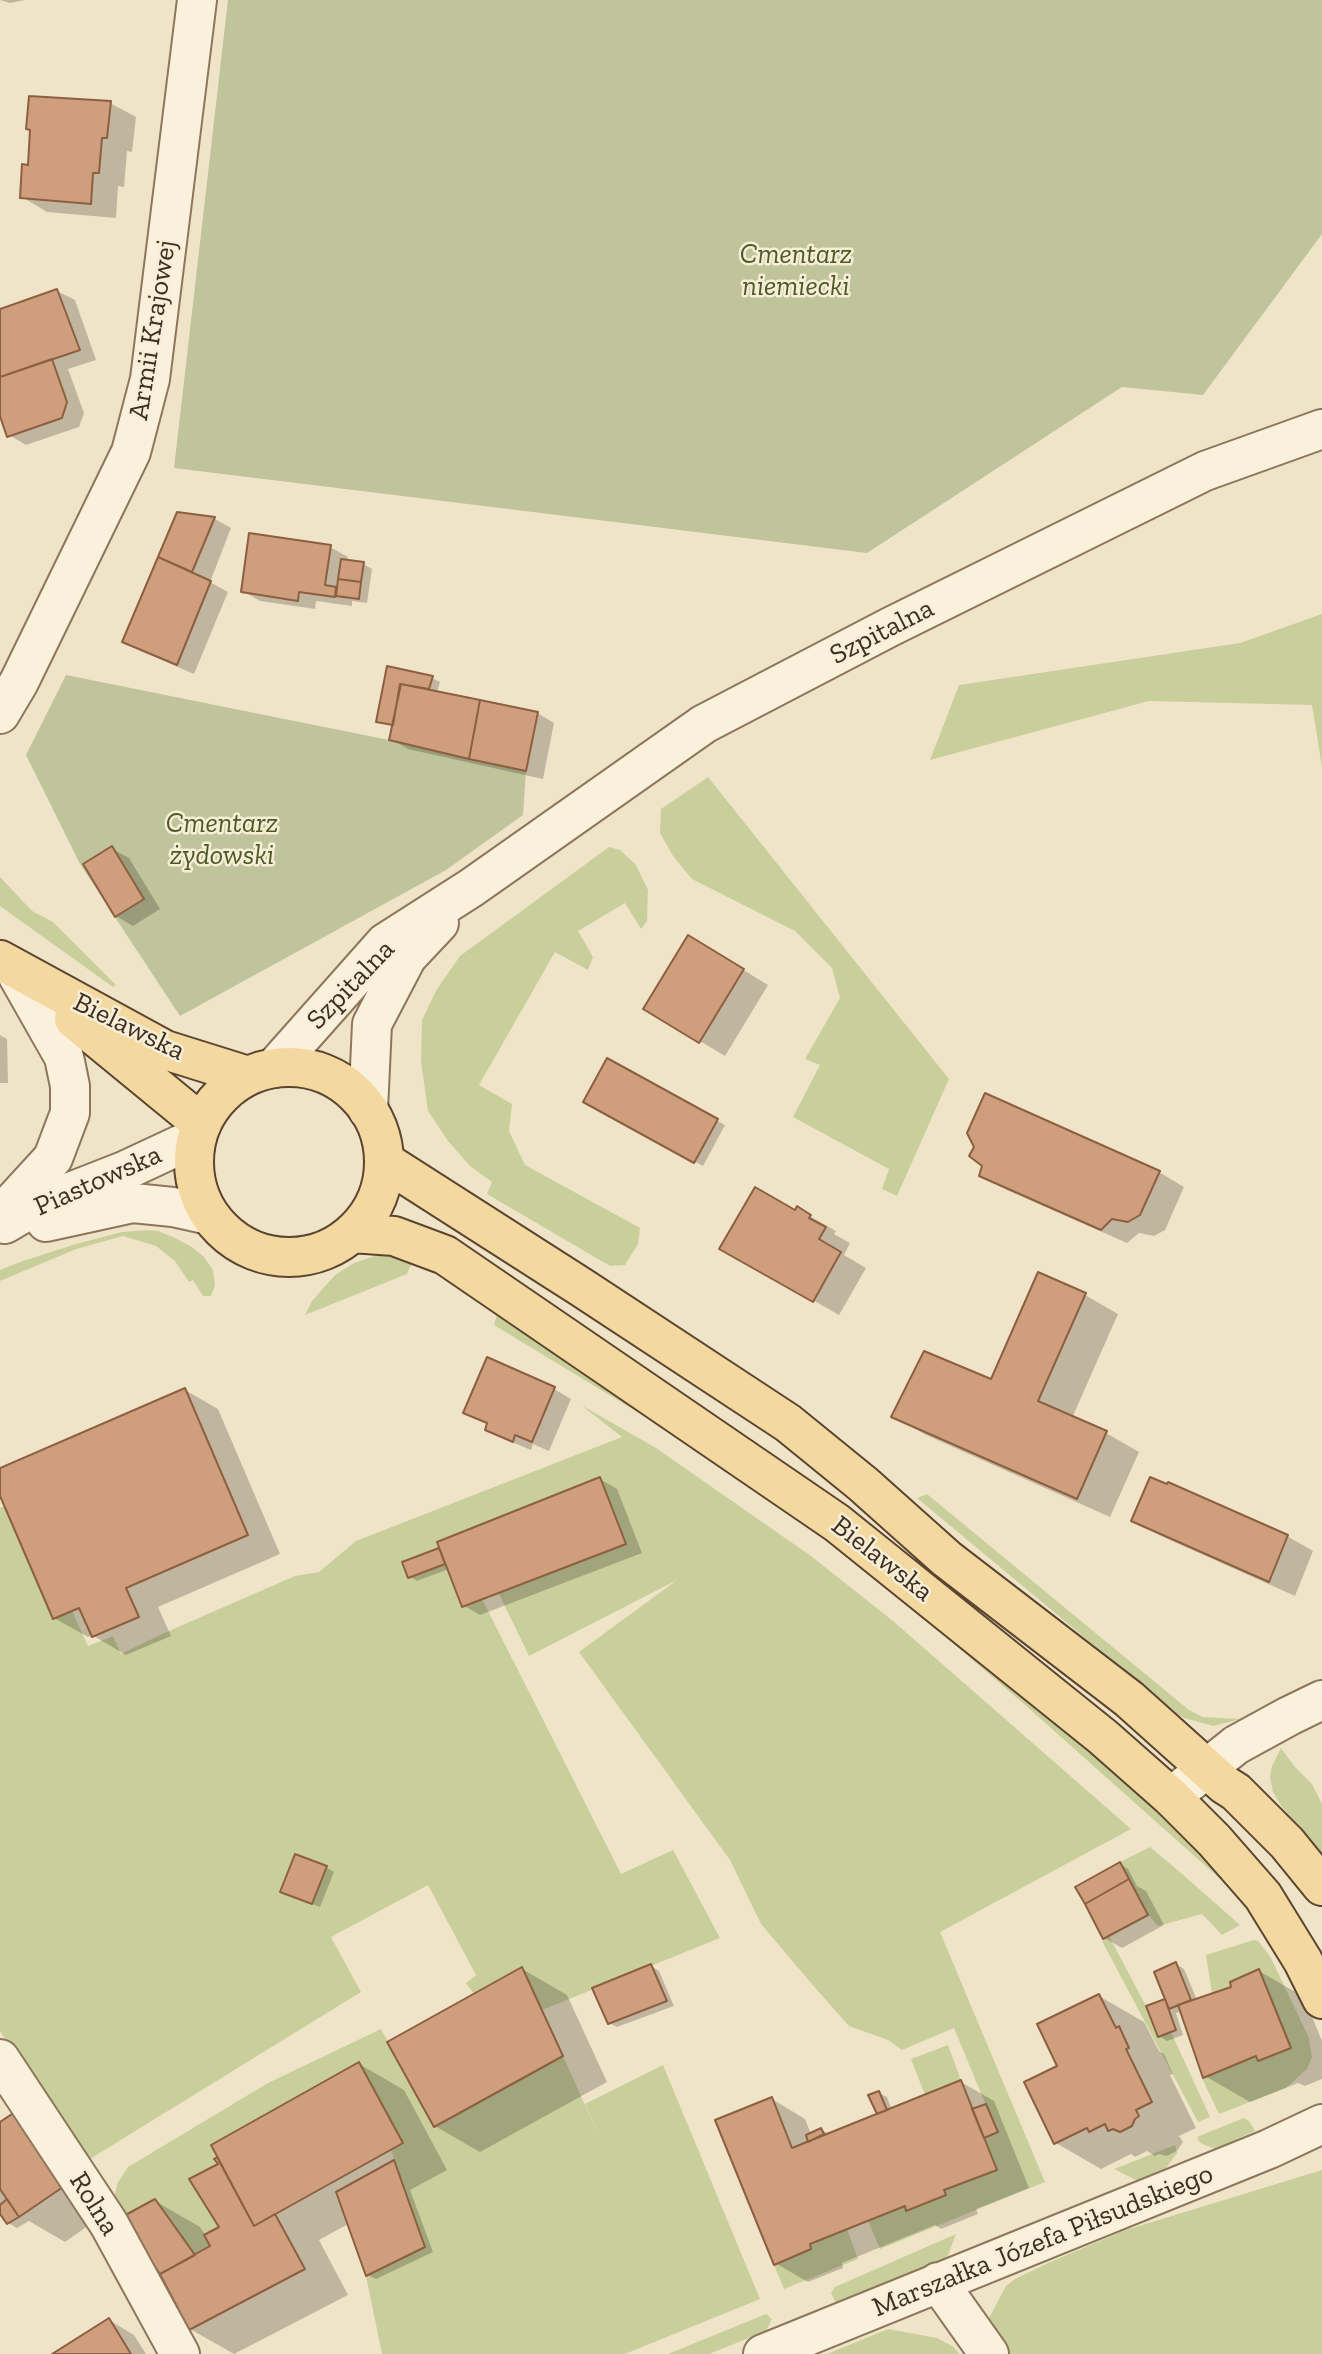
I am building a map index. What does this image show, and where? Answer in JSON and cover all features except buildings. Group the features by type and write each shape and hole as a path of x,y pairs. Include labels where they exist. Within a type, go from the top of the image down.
{"main road":[{"name":"Bielawska","path":"7,964 165,1050 261,1072"},
{"name":"Bielawska","path":"7,964 200,1130"},
{"path":"301,1068 327,1075 350,1089 368,1110 380,1134 384,1161 380,1188 369,1213 352,1233 330,1249 304,1257 277,1257 250,1250 227,1236 209,1215 198,1191 193,1164 200,1130 208,1112 225,1091 261,1072 301,1068"},
{"name":"Bielawska","path":"384,1161 788,1423 863,1484 947,1559 1129,1699 1236,1792 1287,1843 1322,1886"},
{"name":"Bielawska","path":"352,1233 394,1236 445,1255 837,1523 1103,1737 1171,1797 1214,1840 1263,1896 1303,1961 1322,1999"},
{"path":"920,1589 947,1559"}],"street":[{"name":"Armii Krajowej","path":"0,715 19,682 131,452 150,379 197,0"},
{"name":"Szpitalna","path":"261,1072 385,943 471,888 704,724 890,627 1205,471 1322,429"},
{"name":"Szpitalna","path":"368,1110 372,1024 407,957 471,888"},
{"path":"0,1216 53,1158 70,1113 70,1086 64,1057 7,964"},
{"name":"Piastowska","path":"0,1227 37,1205 124,1171 200,1130"},
{"name":"Piastowska","path":"0,1234 133,1203 209,1215"},
{"path":"1171,1797 1236,1745 1322,1700"},
{"name":"Rolna","path":"0,2059 109,2224 180,2354"},
{"name":"Marszałka Józefa Piłsudskiego","path":"763,2354 1269,2149 1322,2124"},
{"path":"939,2282 989,2354"}],"green space":[{"name":"Cmentarz niemiecki","path":"228,0 1322,0 1322,234 1203,395 1122,387 867,553 174,468"},
{"path":"1322,614 1322,767 1312,705 1149,701 930,760 959,685 1240,643"},
{"name":"Cmentarz żydowski","path":"66,675 389,740 526,771 523,815 446,870 180,1016 80,864 26,755"},
{"path":"708,777 949,1079 897,1196 882,1189 889,1169 793,1117 820,1065 805,1059 840,998 832,968 795,931 692,879 673,856 660,833 661,809"},
{"path":"609,847 620,850 636,865 648,890 647,921 641,929 625,903 578,931 593,957 588,970 555,952 479,1085 512,1104 509,1131 525,1165 640,1228 638,1244 625,1265 610,1266 487,1194 492,1182 470,1166 448,1141 428,1111 421,1062 422,1020 437,989 460,956"},
{"path":"0,877 32,911 53,922 116,985 113,987 0,906"},
{"path":"147,1230 173,1237 204,1257 213,1270 215,1286 211,1296 203,1296 193,1280 189,1282 175,1261 156,1246 123,1236 76,1249 0,1281 0,1270 23,1261 122,1232"},
{"path":"395,1253 415,1256 407,1274 305,1315 312,1301 335,1275 354,1263"},
{"path":"502,1312 830,1536 832,1545 680,1438 494,1325 497,1314"},
{"path":"581,1405 656,1448 811,1556 893,1621 1131,1829 940,1932 1045,2182 880,2249 868,2221 905,2206 907,2211 946,2195 944,2190 996,2170 984,2138 997,2132 954,2028 902,2050 888,2040 849,2026 817,1990 761,1924 730,1860 579,1652 677,1580 529,1656 498,1592 600,1477 437,1542 461,1606 482,1599 621,1874 673,1850 720,1938 542,2010 522,1968 474,1994 466,1983 476,1975 428,1885 331,1937 361,1992 85,2162 0,2031 0,1508 4,1506 53,1619 72,1611 88,1646 113,1636 121,1654 295,1576 319,1572 356,1541 622,1437"},
{"path":"927,1494 1189,1710 1203,1717 1241,1719 1213,1726 1184,1718 1174,1712 917,1498"},
{"path":"923,1611 1192,1836 1256,1911 920,1615"},
{"path":"1281,1748 1312,1784 1322,1804 1322,1855 1282,1807 1273,1792 1270,1777 1272,1766"},
{"path":"1150,1847 1240,1925 1222,1935 1202,1914 1158,1926 1148,1915 1120,1862"},
{"path":"1109,1936 1146,2006 1158,2037 1171,2032 1210,2117 1198,2122 1102,1941"},
{"path":"1258,1941 1270,1956 1309,2038 1312,2057 1307,2069 1286,2088 1219,2114 1202,2078 1256,2056 1259,2061 1291,2048 1259,1969 1230,1982 1231,1987 1212,1993 1206,1955"},
{"path":"381,2029 434,2127 563,2056 601,2141 585,2104 663,2065 760,2299 625,2354 382,2354 366,2276 425,2247 391,2150 403,2143 359,2062 211,2145 218,2164 189,2179 219,2227 205,2235 210,2246 195,2255 155,2199 120,2218 111,2208 118,2182 128,2167 268,2083"},
{"path":"948,2045 961,2080 925,2095 911,2059"},
{"path":"1244,2118 1255,2131 1215,2149 1200,2143 1197,2137"},
{"path":"1175,2145 1177,2153 1166,2168 1138,2181 1114,2169"},
{"path":"1322,2170 1322,2354 999,2354 992,2343 988,2320 1006,2286 1015,2279 1126,2230"},
{"path":"847,2229 858,2259 784,2289 774,2265 811,2249 810,2244"},
{"path":"956,2234 947,2258 836,2303 831,2293 835,2287"},
{"path":"766,2314 772,2319 766,2331 709,2354 668,2354"},
{"path":"888,2329 937,2338 954,2347 959,2354 827,2354"}]}
